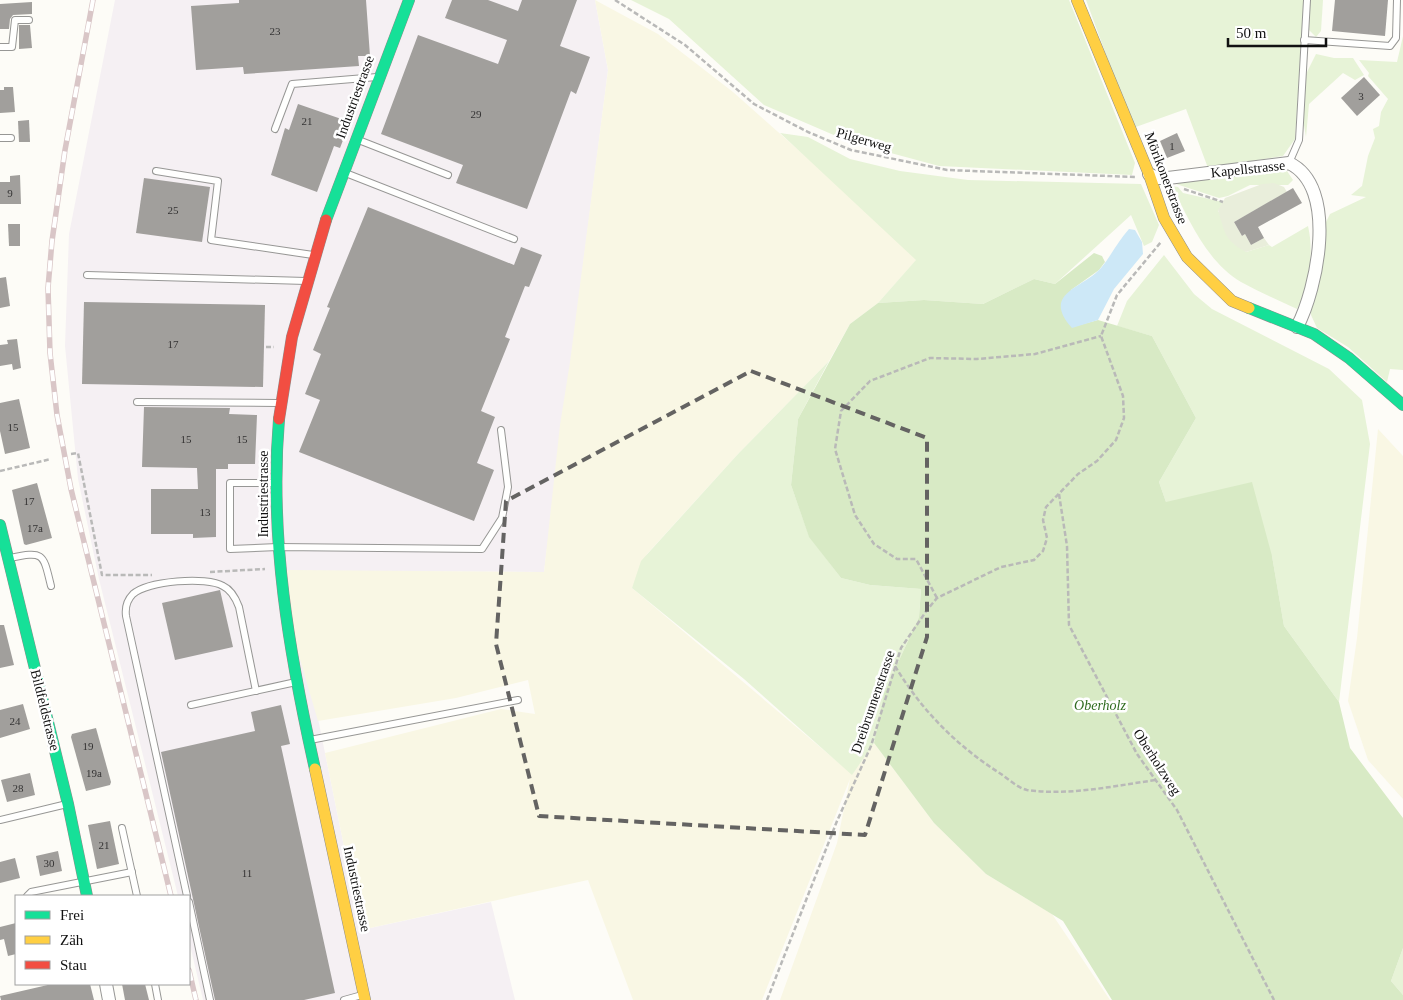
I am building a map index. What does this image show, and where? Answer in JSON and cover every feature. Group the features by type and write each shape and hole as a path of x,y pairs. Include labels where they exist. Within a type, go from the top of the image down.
{"street":[{"name":"Industriestrasse","path":"365,997 297,682 280,568 276,483 280,404 290,347 306,281 355,139 409,0"},
{"name":"Mörikonerstrasse","path":"1077,0 1149,174 1170,232 1187,257 1232,301 1314,334 1349,358 1403,405"},
{"name":"Kapellstrasse","path":"1149,174 1157,178 1168,178 1289,164 1300,169 1311,185 1318,210 1319,242 1315,279 1305,312 1297,327"},
{"name":"Bildfeldstrasse","path":"0,525 68,804 87,895"},
{"path":"106,985 109,1000"}],"lane":[{"path":"1289,164 1299,140 1307,0"},
{"path":"1304,40 1390,46 1396,38 1397,0"},
{"path":"0,47 12,47 15,20 29,20"},
{"path":"275,129 292,84 378,77"},
{"path":"0,138 11,138"},
{"path":"355,139 448,175"},
{"path":"156,170 218,181 210,240 314,255"},
{"path":"343,172 514,239"},
{"path":"87,275 306,281"},
{"path":"137,402 280,404"},
{"path":"276,483 230,483 230,549 278,547 482,549 502,518 508,487 501,430"},
{"path":"8,559 33,553 40,556 46,565 51,586"},
{"path":"188,895 126,616 129,599 137,592 152,585 206,580 226,587 237,602 256,691"},
{"path":"191,705 297,682"},
{"path":"308,740 518,700"},
{"path":"0,820 68,804"},
{"path":"122,828 137,895"},
{"path":"28,895 32,892 132,872"},
{"path":"190,907 210,1000"},
{"path":"155,985 158,1000"},
{"path":"344,1000 365,997"}],"path":[{"name":"Pilgerweg","path":"614,0 685,45 754,104 808,132 851,150 947,170 1136,177 1149,174"},
{"path":"1180,188 1223,202"},
{"path":"937,598 916,559 897,559 874,544 855,515 836,448 840,412 870,381 930,358 977,359 1035,354 1101,336 1117,295 1170,232"},
{"name":"Dreibrunnenstrasse","path":"767,1000 837,821 871,746 901,648 937,598 1001,567 1034,560 1043,551 1047,538 1042,520 1046,507 1078,474 1097,461 1116,440 1124,418 1123,396 1101,336"},
{"path":"71,454 78,453 102,575 106,577 154,574"},
{"path":"0,471 51,459"},
{"name":"Oberholzweg","path":"1059,494 1067,546 1069,624 1137,754 1177,810 1274,1000"},
{"path":"202,572 280,568"},
{"path":"895,666 908,688 934,720 973,756 1024,790 1070,792 1156,780"}],"highlighted area":[{"path":"751,371 927,438 927,637 865,835 539,816 496,644 506,501"}],"shaded area":[{"path":"115,0 595,0 608,70 544,572 288,571 361,930 491,902 515,1000 203,1000 190,945 190,895 178,895 99,579 78,479 65,346 69,234"},
{"path":"595,0 658,34 733,92 919,257 878,303 850,324 829,361 738,454 647,554 632,588 852,774 874,743 934,823 986,874 1052,914 1110,1000 780,1000 837,843 850,779 762,1000 633,1000 588,880 361,930 325,753 501,709 535,714 528,680 456,698 318,721 275,573 289,570 544,572 560,425 608,70"},
{"path":"1378,429 1403,456 1403,799 1368,760 1348,701 1357,638"}],"green space":[{"path":"631,0 1069,0 1135,163 1132,175 939,166 850,142 764,105 669,19"},
{"path":"1086,0 1304,0 1295,139 1283,156 1208,168 1186,109 1133,128"},
{"path":"1310,0 1323,0 1321,31 1316,37 1307,28"},
{"path":"1403,36 1403,370 1390,369 1387,382 1348,347 1317,328 1311,315 1311,305 1322,230 1330,214 1366,197 1351,195 1362,186 1368,156 1375,138 1373,129 1379,126 1381,112 1388,99 1368,76 1369,73 1359,60 1397,62"},
{"path":"1316,54 1334,58 1353,58 1364,75 1355,80 1343,73 1309,104 1306,137 1303,119 1305,76"},
{"path":"780,133 808,137 850,159 900,171 968,180 1141,184 1159,225 1152,242 1144,246 1131,215 1055,284 1034,279 983,304 924,300 878,303 916,260"},
{"path":"1269,169 1287,171 1293,180 1288,185 1250,185 1228,196 1219,198 1173,183"},
{"path":"1274,183 1284,187 1287,192 1234,222 1242,236 1245,234 1251,245 1264,238 1269,245 1246,252 1229,240 1218,210 1225,198 1262,184"},
{"path":"1172,186 1178,187 1183,193 1223,202 1218,211 1246,252 1269,245 1272,247 1308,226 1311,246 1310,269 1305,290 1297,309 1262,293 1229,274 1200,239"},
{"name":"Oberholz","path":"1094,253 1102,256 1105,262 1099,270 1071,290 1072,327 1098,320 1152,336 1196,418 1159,482 1166,502 1252,482 1272,556 1284,626 1339,702 1350,748 1403,818 1403,948 1391,981 1403,995 1403,1000 1112,1000 1063,921 986,874 934,823 874,743 884,693 919,617 921,589 870,585 841,578 809,537 791,485 798,419 850,324 878,303 924,300 983,304 1034,279 1055,284"},
{"path":"1164,255 1194,294 1212,309 1329,369 1362,400 1370,444 1339,702 1284,626 1272,556 1166,502 1159,482 1196,418 1152,336 1117,326 1127,301"},
{"path":"829,361 798,419 791,485 809,536 841,578 870,585 921,589 919,617 884,693 874,743 852,775 744,679 632,588 641,561 738,454"},
{"path":"1403,948 1403,995 1391,981"}],"water":[{"path":"1129,229 1135,230 1142,242 1143,254 1114,289 1098,320 1072,328 1064,316 1061,307 1063,299 1075,287 1101,268"}],"building":[{"path":"239,0 366,0 370,56 358,56 359,66 244,74 243,67 196,70 191,6 239,3"},
{"path":"452,0 488,0 518,11 522,0 577,0 560,46 590,57 576,94 571,91 527,209 456,183 463,165 381,134 418,35 498,64 507,40 445,18"},
{"path":"1335,0 1388,0 1385,36 1332,31"},
{"path":"32,2 32,14 13,15 10,19 9,29 0,29 0,4"},
{"path":"19,25 30,25 32,48 19,49"},
{"path":"1364,77 1380,95 1357,116 1341,98"},
{"path":"4,87 13,87 15,112 0,113 0,90 4,90"},
{"path":"298,104 350,122 340,148 334,146 317,192 271,175 285,128 289,130"},
{"path":"29,120 30,142 19,142 18,121"},
{"path":"1177,133 1185,151 1167,158 1160,141"},
{"path":"20,175 21,204 0,204 0,182 10,182 10,176"},
{"path":"144,178 210,187 202,242 136,233"},
{"path":"1293,188 1302,203 1258,227 1264,238 1251,245 1245,234 1242,236 1234,222"},
{"path":"368,207 514,265 521,247 542,255 529,287 525,286 505,337 510,339 481,411 495,417 477,463 494,470 474,521 299,452 320,400 305,394 321,354 313,350 330,308 327,307"},
{"path":"8,224 20,224 20,246 9,246"},
{"path":"6,277 10,306 0,308 0,278"},
{"path":"84,302 265,305 263,387 82,384"},
{"path":"17,339 21,368 13,370 12,364 0,366 0,345 8,344 7,340"},
{"path":"19,399 30,448 5,454 0,431 0,403"},
{"path":"144,407 230,408 229,414 257,415 255,464 228,464 228,469 216,469 216,537 193,538 193,534 151,534 151,489 198,489 197,468 142,467"},
{"path":"37,483 52,538 26,545 24,544 12,490"},
{"path":"220,590 233,647 175,660 162,603"},
{"path":"0,625 4,625 14,665 0,668"},
{"path":"23,704 30,729 0,738 0,710"},
{"path":"281,705 290,744 281,746 335,993 304,1000 215,1000 161,752 255,731 251,712"},
{"path":"96,728 111,782 110,785 86,791 71,737 72,734"},
{"path":"30,773 35,795 7,802 1,780"},
{"path":"110,821 119,864 97,869 88,825"},
{"path":"58,851 62,871 40,876 36,856"},
{"path":"15,858 20,878 0,883 0,862"},
{"path":"15,923 15,954 8,956 4,939 0,940 0,927"},
{"path":"48,985 90,985 94,1000 1,1000 0,996"},
{"path":"122,985 145,985 149,1000 125,1000"}],"railway":[{"path":"93,0 65,150 52,241 48,288 50,353 57,415 71,489 171,895"},
{"path":"190,974 196,1000"}],"traffic: fast":[{"path":"326,220 409,0"},
{"path":"1249,308 1314,334 1349,358 1403,405"},
{"path":"279,419 277,463 279,551 297,682 315,769"},
{"path":"0,525 68,804 87,895"}],"traffic: slow":[{"path":"1077,0 1149,174 1164,218 1187,257 1232,301 1249,308"},
{"path":"315,769 365,1000"}],"traffic: jam":[{"path":"279,419 292,337 326,220"}]}
